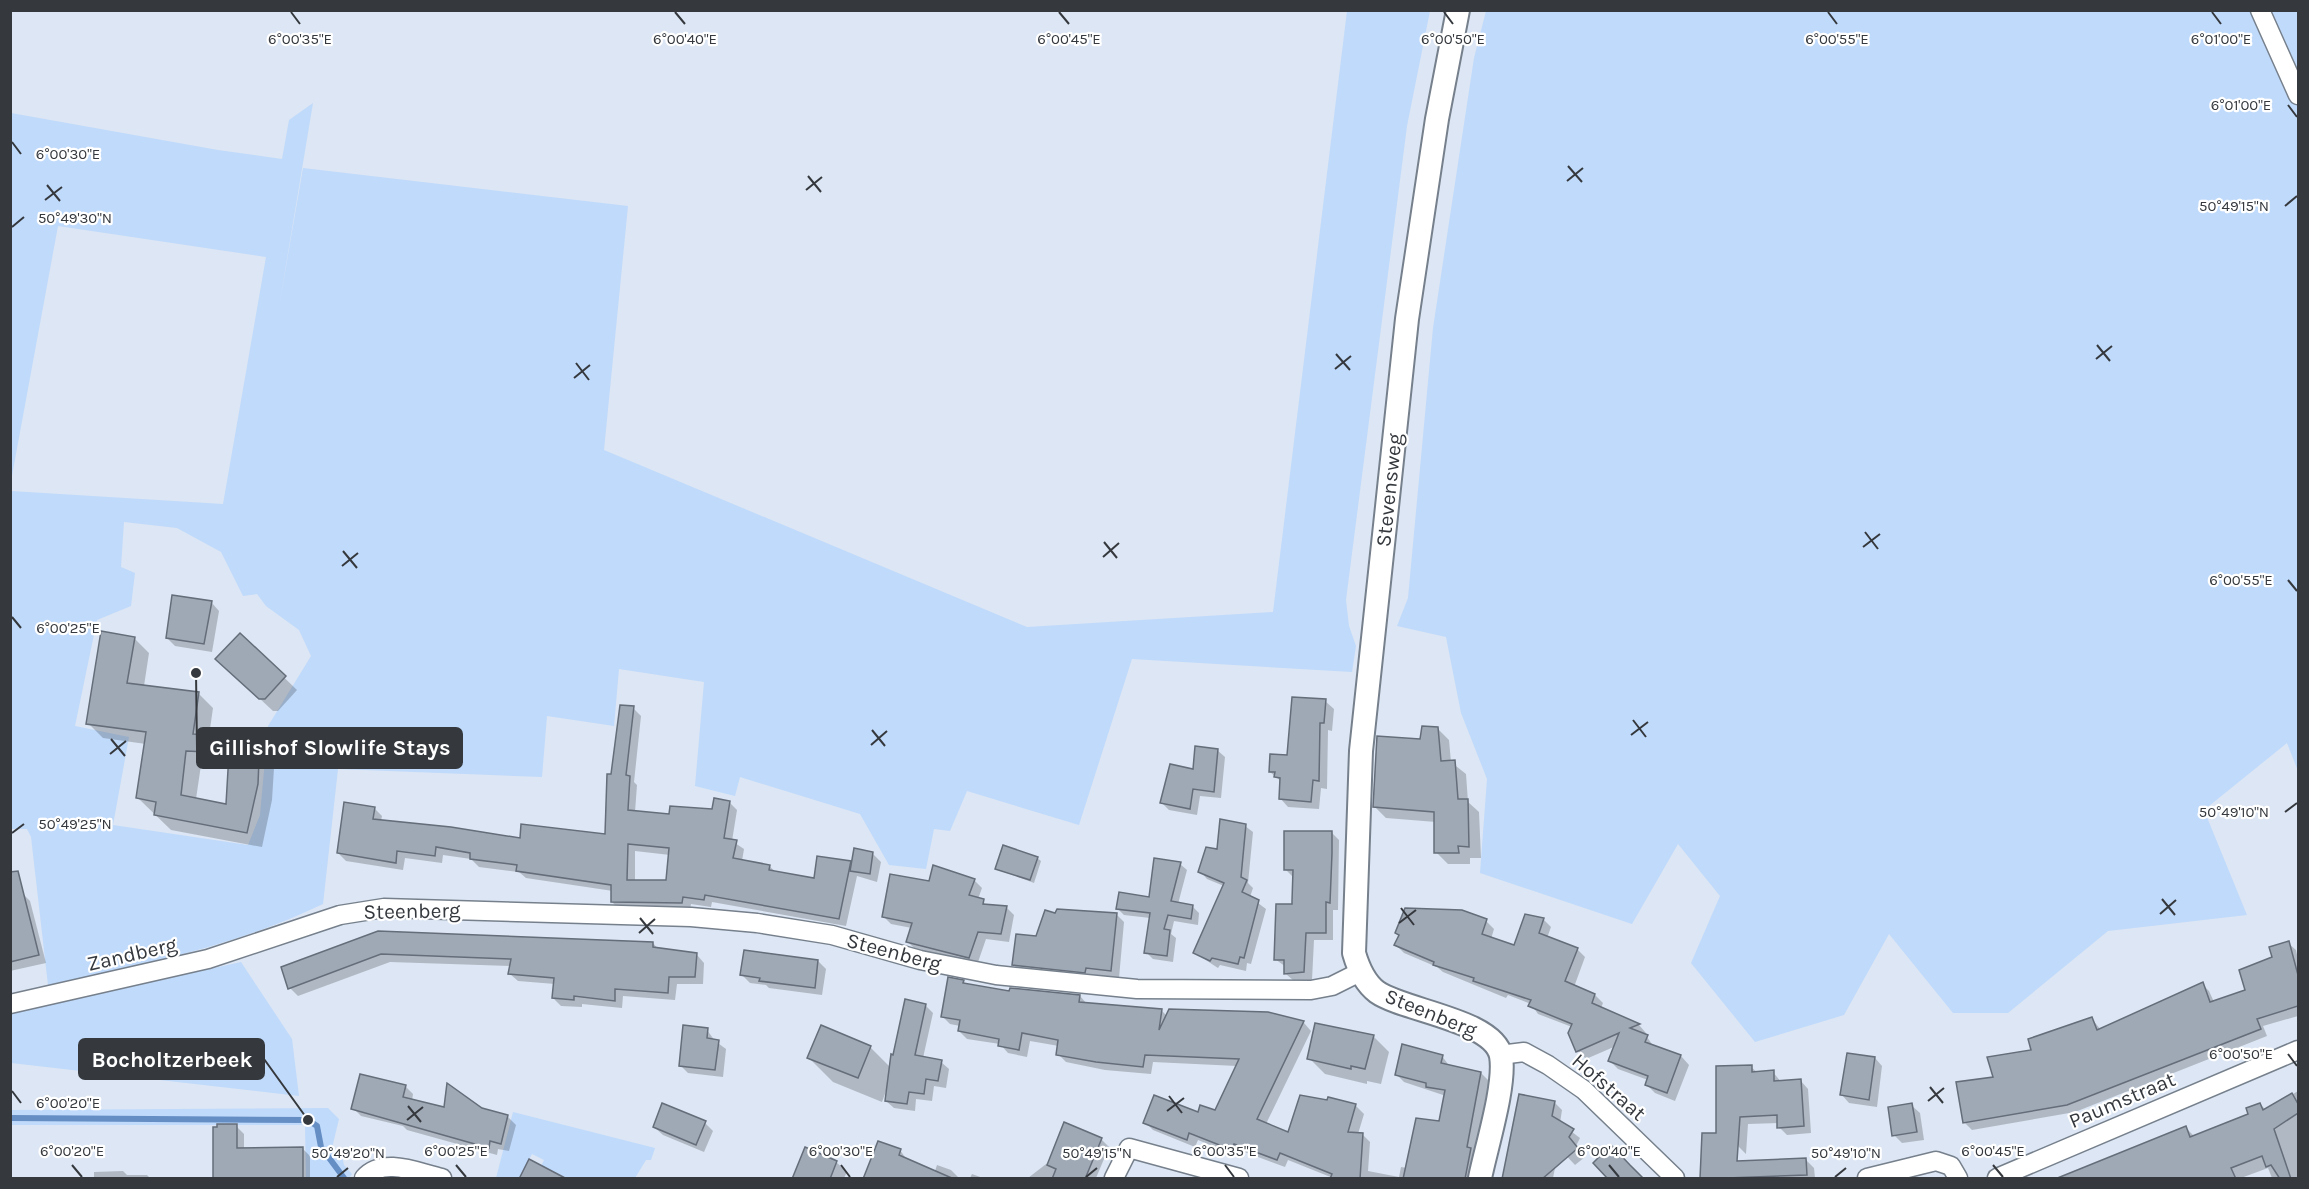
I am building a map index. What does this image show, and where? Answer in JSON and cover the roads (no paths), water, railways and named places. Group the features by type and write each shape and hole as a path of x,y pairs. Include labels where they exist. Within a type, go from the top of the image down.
{"street":[{"name":"Stevensweg","path":"1360,972 1354,953 1355,880 1358,783 1368,681 1407,320 1437,119 1458,10"},
{"path":"2260,10 2298,95"},
{"name":"Steenberg","path":"261,942 340,915 395,908 691,917 757,922 832,935 920,960 974,972 1108,988 1311,990 1332,986 1360,972 1378,992 1482,1033 1494,1044 1500,1055"},
{"name":"Zandberg","path":"10,1004 199,962 261,942"},
{"name":"Paumstraat","path":"1997,1179 2298,1050"},
{"name":"Hofstraat","path":"1500,1055 1524,1052 1548,1065 1584,1090 1676,1179"},
{"path":"1480,1179 1501,1077 1500,1055"},
{"path":"1114,1179 1129,1148 1239,1179"},
{"path":"1868,1179 1936,1161 1951,1166 1958,1179"},
{"path":"364,1179 370,1172 388,1167 442,1179"}],"waterway":[{"path":"10,1118 308,1120 317,1126 321,1147 344,1178"}],"place":[{"name":"Gillishof Slowlife Stays","path":"196,673"},
{"name":"Bocholtzerbeek","path":"308,1120"}]}
